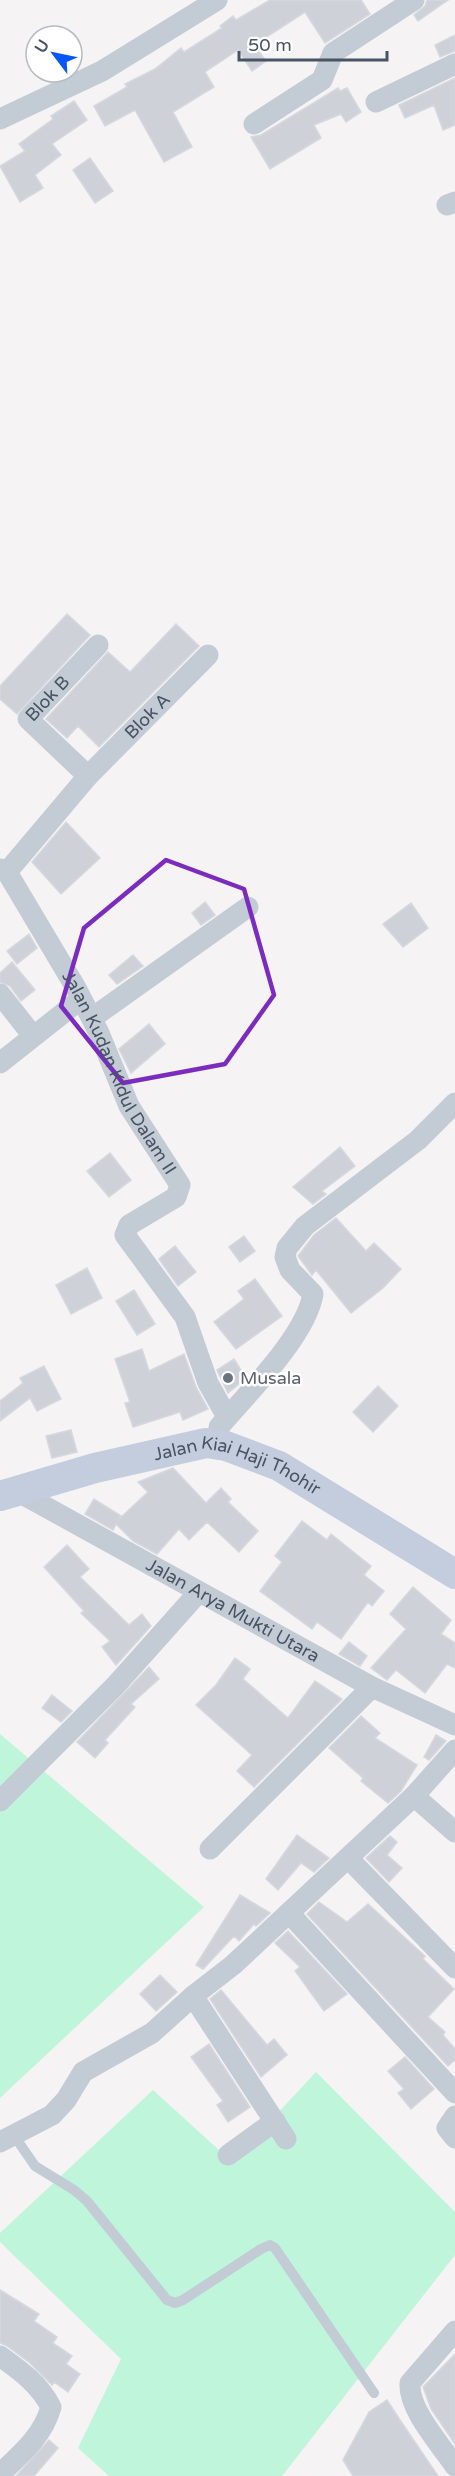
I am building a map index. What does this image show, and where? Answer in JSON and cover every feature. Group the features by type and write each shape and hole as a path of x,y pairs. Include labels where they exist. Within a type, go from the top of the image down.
{"street":[{"path":"0,119 102,71 218,0"},
{"path":"254,124 322,80 333,53 414,0"},
{"path":"376,102 455,64"},
{"name":"Blok B","path":"88,776 28,719 98,645"},
{"name":"Blok A","path":"3,871 88,776 208,655"},
{"name":"Jalan Kudan Kidul Dalam II","path":"3,871 44,932 92,1018 129,1106 180,1185 176,1197 129,1226 125,1235 185,1317 208,1383 227,1417"},
{"path":"92,1018 248,907"},
{"path":"0,994 33,1036"},
{"path":"0,1063 81,999"},
{"path":"206,1443 269,1369 301,1324 311,1304 313,1294 291,1270 285,1257 287,1248 305,1226 418,1140 455,1103"},
{"name":"Jalan Kiai Haji Thohir","path":"8,1493 158,1452 206,1443 226,1446 279,1466 455,1574"},
{"name":"Jalan Arya Mukti Utara","path":"8,1493 372,1686 455,1725"},
{"path":"0,1801 115,1686 198,1593"},
{"path":"210,1849 372,1686"},
{"path":"6,2138 52,2115 66,2100 83,2072 152,2033 193,1995 233,1965 414,1796 455,1750"},
{"path":"414,1796 455,1832"},
{"path":"348,1858 455,1968"},
{"path":"289,1913 455,2093"},
{"path":"193,1995 281,2130 228,2155"},
{"path":"455,2116 447,2128 455,2138"},
{"path":"455,2331 410,2383 411,2401 455,2466"},
{"path":"0,2356 29,2377 44,2392 51,2407 47,2421 38,2435 0,2474"}],"lane":[{"path":"6,2138 35,2166 74,2190 87,2201 167,2300 174,2303 183,2300 261,2249 270,2245 275,2248 374,2393"}],"highlighted area":[{"path":"166,860 244,889 274,995 225,1064 123,1083 61,1006 84,928"}],"green space":[{"path":"0,1734 204,1907 0,2098"},
{"path":"316,2072 455,2212 455,2255 282,2476 109,2476 78,2448 121,2359 0,2242 0,2233 153,2090 232,2162"}],"building":[{"path":"270,0 361,0 370,14 325,43 305,12 254,45 266,61 252,71 238,50 205,72 214,87 173,112 192,147 164,162 135,110 105,126 94,106 127,87 125,84 155,69 181,48 184,52 222,28 220,26 233,16 236,20"},
{"path":"427,0 448,0 418,21 414,15 425,6"},
{"path":"455,35 455,51 440,57 435,45"},
{"path":"455,78 455,125 443,130 434,105 405,118 399,105"},
{"path":"338,88 340,91 347,88 361,112 346,122 341,114 314,125 321,138 270,169 251,137 261,135"},
{"path":"74,101 87,120 52,144 61,155 35,175 43,188 20,202 0,166 25,151 19,144 53,119 51,116"},
{"path":"90,158 113,191 95,203 73,170"},
{"path":"67,614 90,635 17,714 0,699 0,686"},
{"path":"176,624 199,646 99,747 78,726 67,738 46,719 108,652 130,672"},
{"path":"66,822 100,858 61,894 32,862"},
{"path":"205,902 215,915 201,925 192,913"},
{"path":"411,903 428,928 403,947 383,924"},
{"path":"29,934 37,948 17,964 7,951"},
{"path":"133,955 143,966 117,984 109,975"},
{"path":"12,962 35,990 21,1001 10,986 0,982 0,973"},
{"path":"149,1024 165,1044 131,1073 119,1049"},
{"path":"340,1147 355,1166 322,1191 326,1194 313,1204 293,1187"},
{"path":"110,1153 131,1180 109,1197 87,1171"},
{"path":"336,1218 366,1251 374,1243 401,1269 383,1288 351,1313 316,1270 312,1275 298,1256 314,1235"},
{"path":"244,1236 255,1251 240,1262 229,1247"},
{"path":"175,1246 196,1272 178,1286 159,1259"},
{"path":"87,1268 102,1298 71,1314 56,1285"},
{"path":"255,1279 282,1316 236,1349 214,1322 244,1299 238,1291"},
{"path":"134,1290 155,1324 137,1335 116,1301"},
{"path":"142,1349 149,1371 184,1354 196,1387 208,1409 183,1420 180,1412 133,1427 125,1403 130,1402 115,1359"},
{"name":"Musala","path":"234,1359 246,1378 228,1393 217,1370"},
{"path":"44,1366 61,1399 37,1411 30,1398 0,1421 0,1401 23,1383 20,1378"},
{"path":"378,1386 398,1406 373,1432 353,1412"},
{"path":"71,1430 77,1452 52,1458 46,1436"},
{"path":"173,1468 206,1503 221,1488 231,1499 228,1502 258,1531 239,1552 207,1522 189,1540 179,1529 157,1554 133,1541 116,1524 113,1530 85,1514 94,1499 121,1516 119,1519 148,1492 138,1482"},
{"path":"302,1521 327,1540 331,1534 371,1566 364,1575 384,1591 372,1606 368,1602 341,1639 317,1622 312,1629 260,1591 282,1562 275,1556"},
{"path":"67,1545 89,1569 80,1577 129,1625 142,1614 151,1626 116,1665 102,1647 110,1641 81,1613 84,1611 44,1567"},
{"path":"413,1587 451,1620 441,1634 455,1643 455,1668 447,1664 425,1693 396,1670 387,1680 371,1668 406,1629 390,1614"},
{"path":"349,1642 367,1656 360,1666 339,1654"},
{"path":"235,1658 250,1669 243,1679 288,1718 315,1681 342,1699 254,1787 237,1771 252,1755 196,1705 216,1685"},
{"path":"149,1667 159,1679 131,1704 135,1707 105,1740 108,1743 95,1758 77,1742"},
{"path":"52,1695 72,1711 61,1722 42,1708"},
{"path":"361,1716 380,1733 375,1738 417,1765 401,1791 388,1803 361,1781 363,1778 329,1748"},
{"path":"436,1735 446,1741 429,1760 424,1757"},
{"path":"297,1835 329,1858 314,1872 301,1863 278,1890 266,1879"},
{"path":"390,1836 397,1842 387,1855 402,1868 389,1882 366,1858"},
{"path":"240,1895 270,1913 256,1926 254,1924 239,1941 234,1936 203,1969 196,1965"},
{"path":"319,1902 347,1922 368,1904 425,1956 423,1959 454,1989 428,2017 445,2032 443,2035 455,2049 455,2060 448,2066 307,1914"},
{"path":"288,1931 347,1994 324,2011 295,1971 300,1967 275,1943"},
{"path":"160,1975 177,1992 156,2011 140,1994"},
{"path":"221,1990 267,2045 274,2039 287,2055 261,2077 210,1999"},
{"path":"209,2044 250,2107 228,2122 217,2105 223,2101 191,2057"},
{"path":"405,2057 434,2089 411,2109 398,2093 404,2089 388,2071"},
{"path":"0,2290 39,2314 34,2321 57,2337 53,2343 72,2356 66,2364 80,2374 68,2392 54,2382 52,2385 30,2363 0,2343"},
{"path":"455,2354 455,2444 431,2409 423,2387"},
{"path":"387,2400 438,2476 353,2476 343,2460 369,2412"},
{"path":"49,2440 58,2448 34,2476 16,2476"}],"place":[{"name":"Musala","path":"228,1378"}]}
